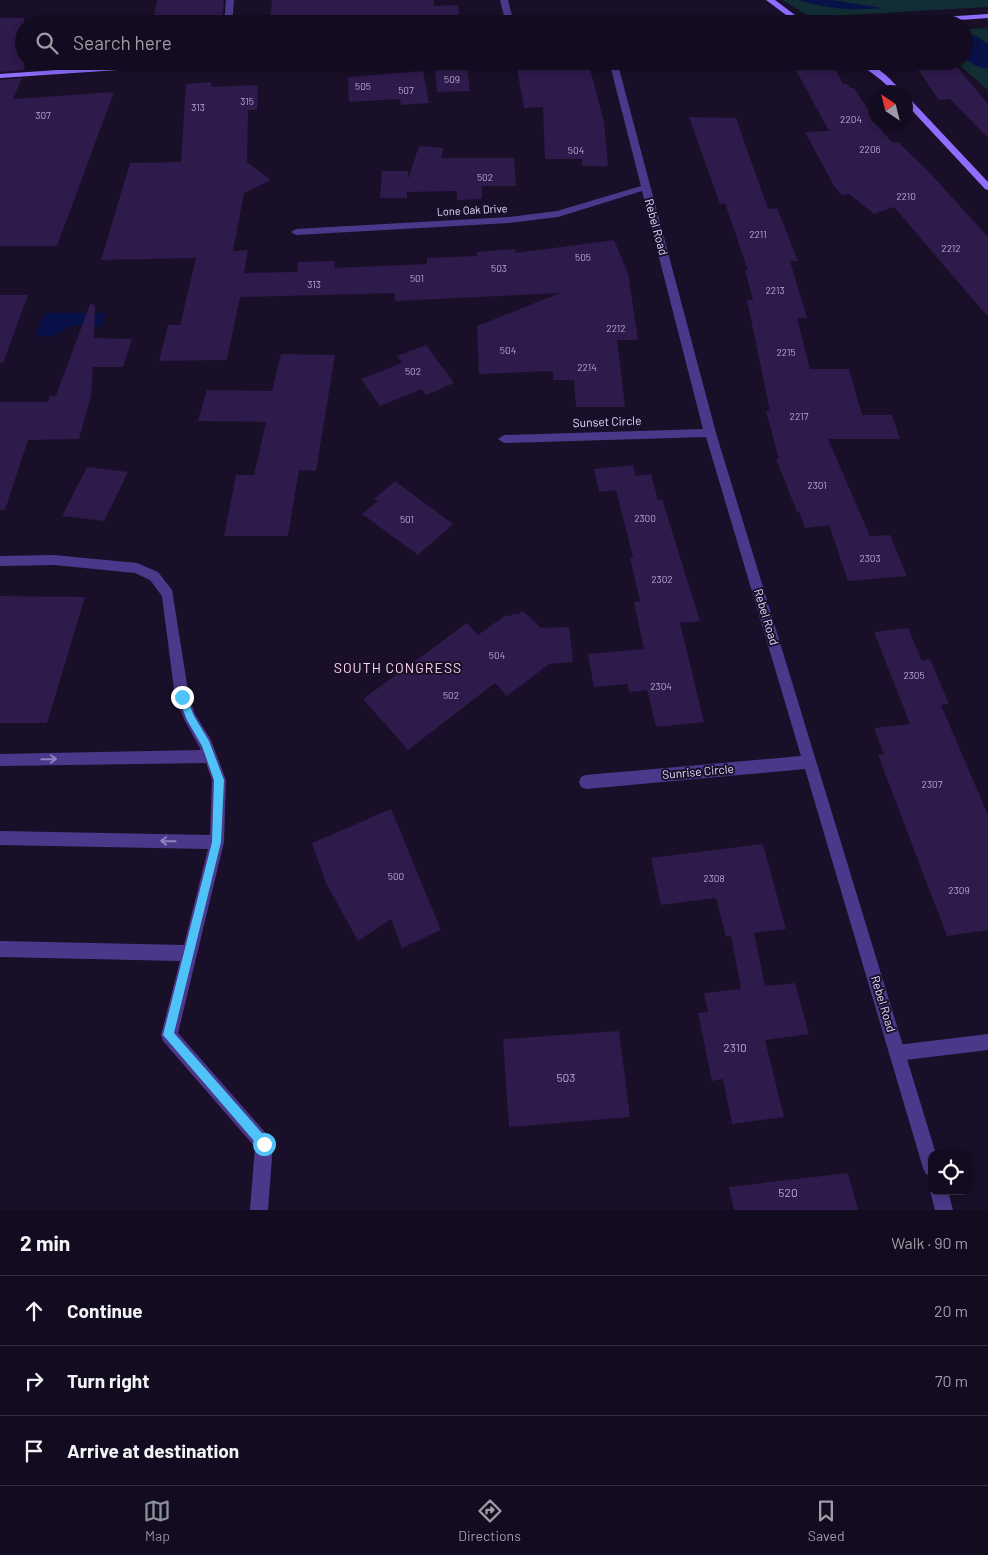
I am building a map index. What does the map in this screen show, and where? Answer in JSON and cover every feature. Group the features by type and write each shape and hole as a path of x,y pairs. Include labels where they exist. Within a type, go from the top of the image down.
{"street":[{"path":"229,15 230,0"},
{"path":"504,0 508,15"},
{"path":"770,0 791,15"},
{"path":"973,17 988,16"},
{"path":"0,76 89,70"},
{"name":"Rebel Road","path":"615,70 710,433 928,1155"},
{"path":"873,70 891,85"},
{"path":"881,70 884,78"},
{"path":"913,107 988,187"},
{"name":"Lone Oak Drive","path":"296,232 509,220 558,214 646,187"},
{"name":"Sunset Circle","path":"504,439 710,433"},
{"path":"0,561 54,560 137,568 154,576 168,594 182,697 210,756 219,780 217,842 169,1035 264,1144 259,1210"},
{"path":"0,760 210,756"},
{"name":"Sunrise Circle","path":"586,782 810,762"},
{"path":"0,838 217,842"},
{"path":"0,949 189,953"},
{"path":"897,1053 988,1042"},
{"path":"940,1195 944,1210"}],"green space":[{"path":"782,0 988,0 988,7 846,15 808,15"},
{"path":"986,28 988,30 988,90 965,70 973,70 973,29"}],"shaded area":[{"path":"799,0 833,0 882,8 840,8"},
{"path":"45,313 106,313 101,327 71,326 52,337 35,336"}],"building":[{"path":"157,0 224,0 223,15 154,15"},
{"path":"272,0 434,0 434,6 458,5 459,15 271,15"},
{"path":"0,18 15,18 15,70 24,70 0,72"},
{"path":"435,70 467,70 470,91 437,92"},
{"path":"517,70 590,70 604,122 608,166 582,166 582,159 545,159 543,107 524,108"},
{"path":"796,70 836,70 843,84 854,88 868,110 868,130 881,130 893,143 898,142 930,173 988,237 988,317 894,207 874,214 849,194 842,195 834,186 805,132 829,131"},
{"path":"918,70 960,70 988,104 988,138 950,99 939,100"},
{"path":"423,71 429,103 401,105 400,99 349,102 348,77"},
{"path":"22,78 13,99 114,92 57,246 0,246 0,80"},
{"path":"211,82 211,87 258,85 257,110 248,110 247,162 271,180 244,193 233,251 248,250 244,273 297,272 298,262 335,261 334,268 427,264 427,258 477,256 476,252 515,249 516,253 614,240 628,273 638,340 617,340 625,407 576,407 574,380 553,380 553,371 479,374 477,326 560,293 395,301 395,293 240,297 227,360 159,361 168,325 180,325 196,258 101,260 130,163 181,162 186,84"},
{"path":"689,117 736,118 768,209 777,208 798,261 790,261 807,318 797,318 810,369 849,369 862,415 892,415 900,439 828,439 870,536 890,535 907,576 848,581 829,525 805,528 799,512 797,512 776,459 779,459 766,411 770,411 747,300 753,300 745,270 748,270 725,203 720,204"},
{"path":"419,146 444,148 441,158 514,158 516,186 482,186 482,199 457,200 457,191 407,192 407,198 380,198 382,171 408,171 408,179"},
{"path":"0,295 28,295 3,363 0,362"},
{"path":"90,304 95,305 94,338 132,339 123,367 93,367 91,396 79,439 28,440 5,510 0,510 0,402 48,402 50,396 56,396"},
{"path":"426,345 454,383 426,395 422,389 380,406 361,379 402,363 397,356"},
{"path":"281,354 335,355 316,471 299,470 288,536 224,536 236,475 254,475 266,422 198,421 207,390 272,391"},
{"path":"633,465 636,476 651,474 658,500 662,499 700,621 680,623 704,722 656,727 647,690 629,692 627,684 594,687 588,654 644,649 634,602 640,601 630,558 633,557 616,490 599,492 594,469"},
{"path":"87,467 128,472 104,521 62,516"},
{"path":"395,481 453,524 418,555 362,514 378,501 374,499"},
{"path":"0,596 85,597 47,723 0,723"},
{"path":"523,611 541,628 569,627 573,662 549,664 507,696 495,683 408,750 363,699 467,623 478,635 506,615 509,617 514,613 517,615"},
{"path":"908,628 922,661 930,659 949,704 941,705 988,815 988,930 947,936 878,755 884,755 874,728 910,724 874,632"},
{"path":"391,809 441,930 402,948 391,919 358,941 326,883 312,843"},
{"path":"763,844 786,929 754,933 765,986 795,983 809,1034 765,1040 784,1117 732,1124 723,1079 712,1081 698,1013 708,1012 704,993 741,989 731,936 726,937 716,898 661,905 651,858"},
{"path":"619,1031 630,1117 509,1127 503,1039"},
{"path":"848,1173 858,1210 734,1210 729,1187"}],"waterway":[{"path":"973,49 988,59"}],"district":[{"name":"SOUTH CONGRESS","path":"398,668"}],"route":[{"path":"182,697 190,717 206,744 219,780 217,842 169,1035 264,1144"}]}
